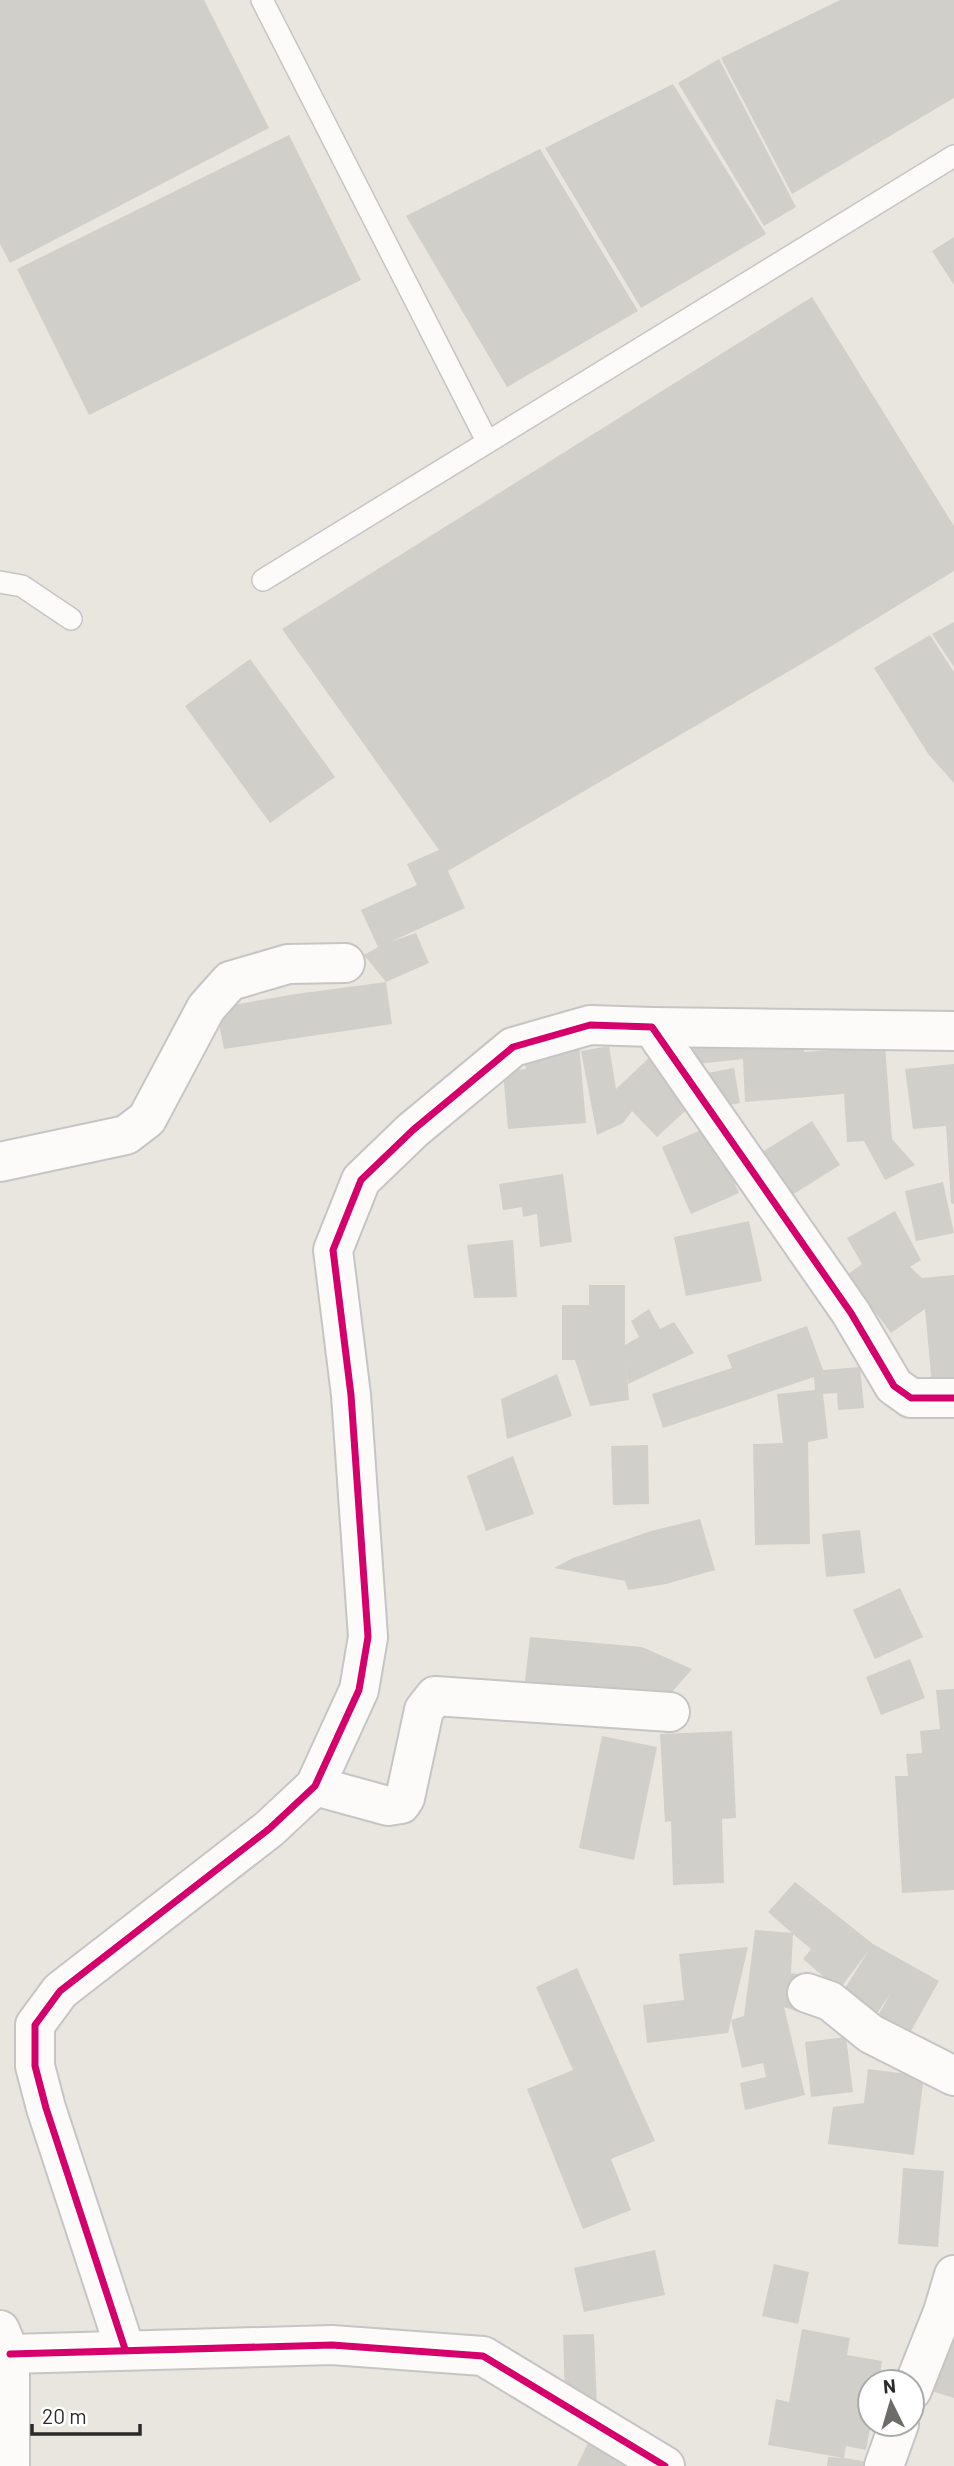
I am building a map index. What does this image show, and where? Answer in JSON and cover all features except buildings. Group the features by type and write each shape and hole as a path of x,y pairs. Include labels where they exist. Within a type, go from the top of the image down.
{"street":[{"path":"0,1162 126,1135 147,1119 206,1008 230,981 288,964 345,963"},
{"path":"125,2349 46,2108 35,2066 35,2025 60,1992 269,1829 315,1786 359,1690 368,1637 351,1395 333,1250 361,1180 413,1130 513,1047 590,1025 954,1031"},
{"path":"652,1027 851,1313 894,1386 911,1398 954,1398"},
{"path":"315,1786 388,1806 401,1804 405,1798 424,1710 435,1696 670,1712"},
{"path":"807,1993 830,2001 871,2034 954,2076"},
{"path":"921,2368 943,2312 954,2275"},
{"path":"10,2466 5,2342 125,2349 332,2345 483,2356 665,2466"},
{"path":"884,2466 894,2438"}],"lane":[{"path":"262,0 487,441"},
{"path":"263,580 954,156"},
{"path":"0,582 22,586 71,619"}],"cycle path":[{"path":"125,2349 46,2108 35,2066 35,2025 60,1991 269,1829 315,1786 359,1690 368,1637 351,1395 333,1250 361,1180 413,1130 513,1047 590,1025 652,1027 851,1313 894,1386 911,1398 954,1398"},
{"path":"10,2354 332,2345 483,2356 665,2466"}]}
